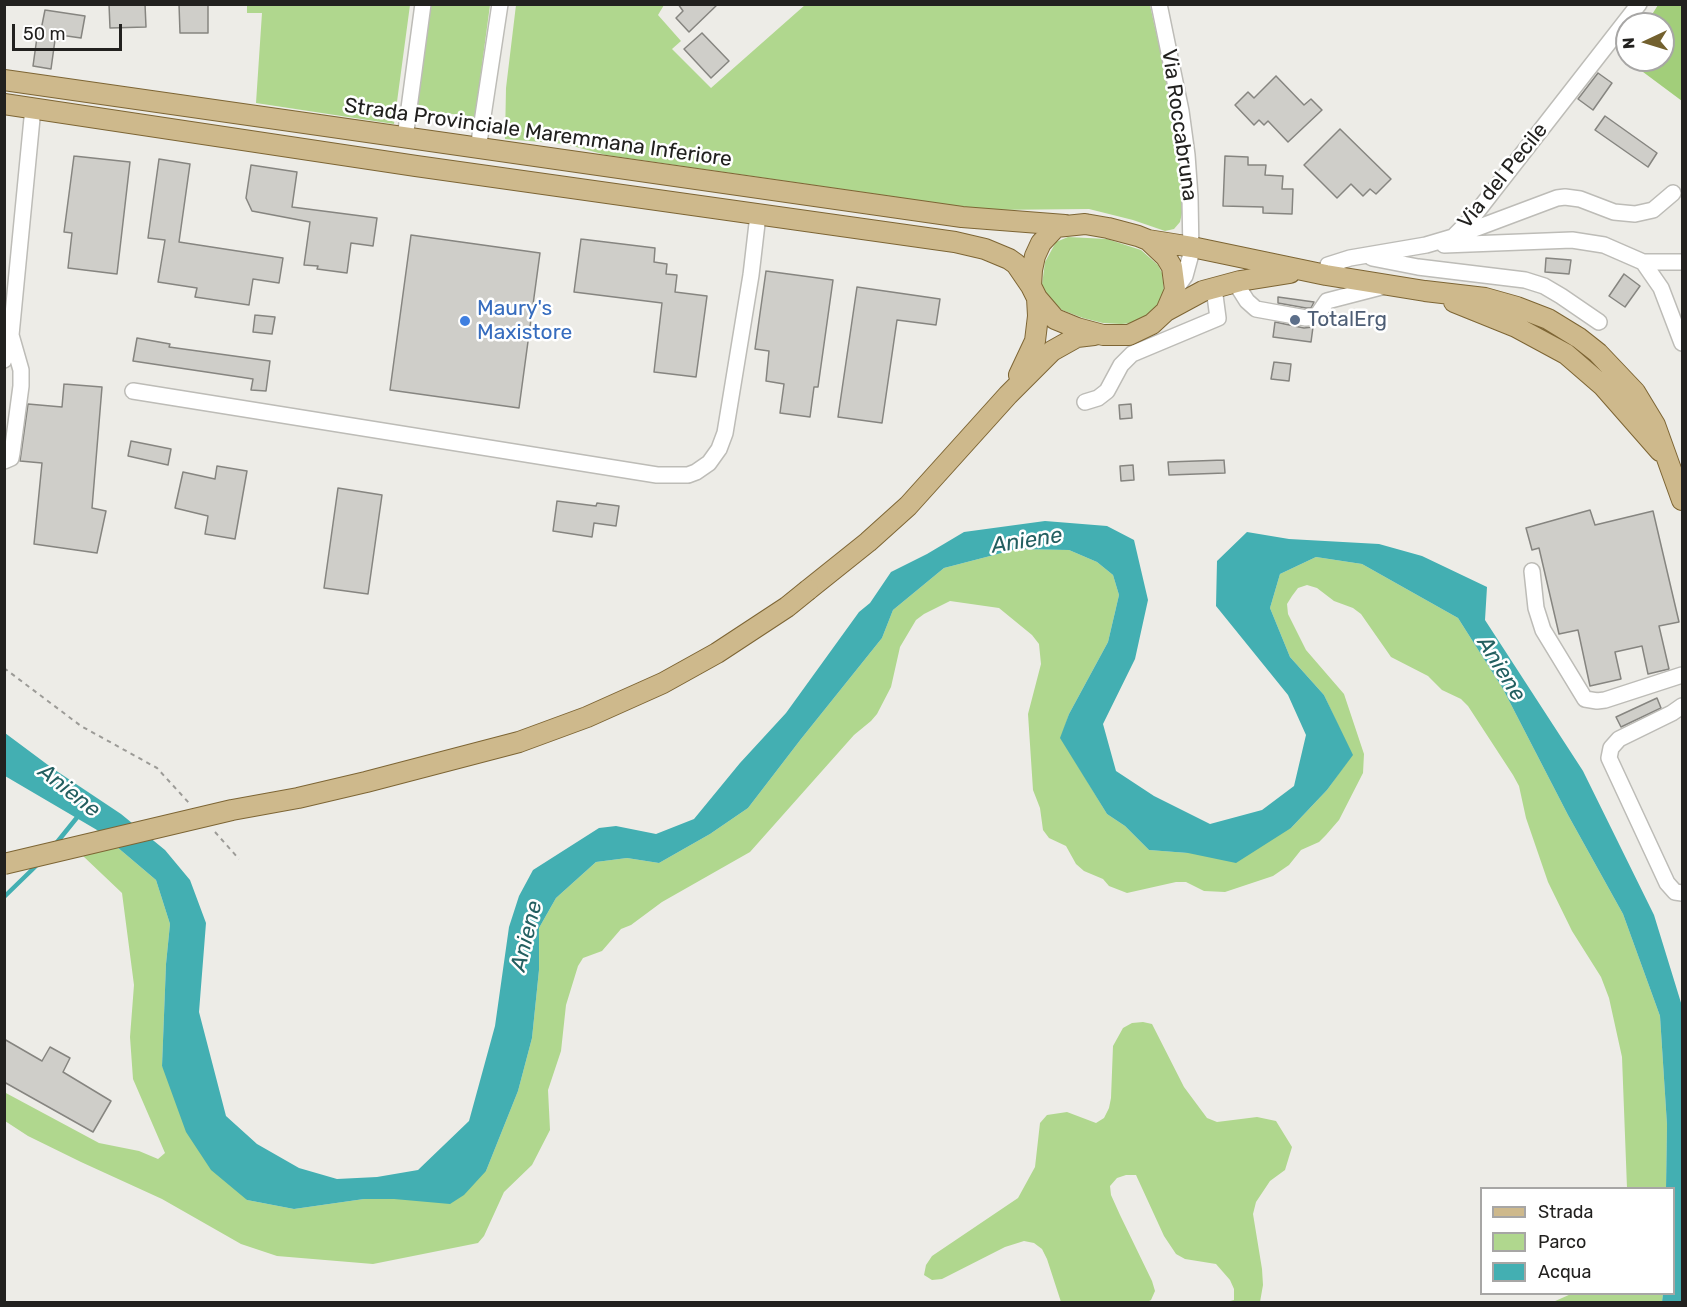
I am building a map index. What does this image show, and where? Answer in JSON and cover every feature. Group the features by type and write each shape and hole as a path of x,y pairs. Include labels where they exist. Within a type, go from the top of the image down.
{"main road":[{"name":"Strada Provinciale Maremmana Inferiore","path":"4,80 962,217 1065,225"},
{"path":"4,104 416,166 955,242 1000,254 1016,264 1055,319 1103,335"},
{"path":"1008,395 1029,358 1035,341 1038,316 1032,270 1037,249 1050,231 1065,225 1085,224 1127,232 1148,240 1192,247 1326,276 1485,298 1548,319 1579,338 1607,361 1635,392 1652,418 1683,500"},
{"path":"1148,240 1166,257 1172,267 1175,290 1166,311"},
{"path":"4,864 232,810 355,785 519,742 587,717 663,683 717,653 787,607 868,542 908,506 1008,395 1058,346 1077,337 1122,336 1137,332 1185,300 1214,288 1235,282 1301,271"}],"street":[{"path":"405,138 423,4"},
{"path":"478,148 500,4"},
{"name":"Via Roccabruna","path":"1159,4 1185,133 1189,175 1192,247 1188,269 1175,290"},
{"name":"Via del Pecile","path":"1326,276 1328,265 1363,256 1426,245 1453,237 1473,216 1639,4"},
{"path":"4,360 11,335 33,108"},
{"path":"1453,237 1557,198 1580,199 1614,212 1635,214 1653,210 1673,193"},
{"path":"132,391 657,475 688,475 709,463 719,449 725,433 751,274 758,215"},
{"path":"1426,245 1572,240 1604,245 1643,262 1683,262"},
{"path":"1363,256 1418,267 1525,280 1552,291 1599,322"},
{"path":"1643,262 1661,288 1683,343"},
{"path":"1235,282 1247,301 1256,309 1306,318 1316,316 1327,301 1387,285"},
{"path":"1085,402 1098,398 1107,390 1121,365 1132,354 1218,318 1214,288"},
{"path":"4,461 11,458 21,386 21,370 11,335"},
{"path":"1532,571 1536,608 1543,630 1585,699 1605,700 1683,675"},
{"path":"1683,706 1619,739 1611,748 1609,758 1666,883 1675,892 1683,893"}],"path":[{"path":"4,668 81,726 157,768 194,809"},
{"path":"209,826 239,859"}],"green space":[{"path":"247,5 410,5 394,124 256,103 262,13 247,13"},
{"path":"430,5 490,5 475,117 416,109"},
{"path":"516,5 664,5 658,15 681,41 672,49 711,88 805,5 1150,5 1180,140 1182,213 1180,222 1174,229 1165,231 1089,209 986,210 606,155 565,144 505,139 506,88"},
{"path":"1658,5 1682,5 1682,101 1643,72 1675,72 1675,12 1654,12"},
{"path":"1068,237 1107,239 1141,250 1158,265 1162,273 1164,291 1157,308 1147,317 1133,323 1121,324 1103,323 1083,318 1062,310 1053,303 1042,285 1045,262 1056,242"},
{"path":"1017,549 1069,550 1097,562 1113,575 1119,595 1108,642 1069,714 1061,738 1107,814 1125,826 1149,850 1188,853 1291,828 1327,790 1352,755 1324,695 1290,657 1270,608 1280,574 1316,557 1362,564 1458,618 1503,689 1568,815 1623,914 1660,1016 1667,1125 1666,1187 1627,1187 1622,1057 1609,998 1601,977 1572,931 1548,882 1526,818 1519,786 1513,775 1468,706 1461,699 1442,690 1428,676 1391,657 1361,614 1353,608 1334,601 1317,588 1307,585 1298,588 1292,596 1287,604 1288,614 1306,650 1344,694 1364,754 1363,773 1339,820 1319,842 1301,850 1289,865 1273,876 1225,892 1204,891 1186,882 1176,882 1127,893 1109,886 1103,879 1084,871 1076,864 1066,846 1049,838 1043,830 1040,808 1033,790 1028,714 1041,664 1039,644 1032,635 999,608 950,601 916,620 900,647 891,687 877,714 854,735 750,852 662,902 631,925 621,929 602,951 583,958 578,966 566,1005 561,1051 548,1090 550,1130 532,1165 504,1192 484,1236 478,1243 373,1264 277,1256 241,1244 162,1199 28,1136 5,1121 4,1092 99,1143 139,1151 158,1159 165,1153 133,1079 130,1037 134,985 122,893 83,856 97,830 156,880 170,924 162,1066 247,1200 294,1209 364,1199 394,1199 486,1171 518,1091 532,1038 539,970 539,928 556,898 596,862 627,858 659,863 710,834 748,808 882,638 893,610 944,568"},
{"path":"1132,1023 1152,1024 1184,1087 1207,1118 1217,1122 1257,1117 1276,1121 1292,1147 1285,1170 1270,1181 1256,1202 1253,1214 1262,1269 1263,1285 1260,1302 1226,1302 1234,1300 1234,1289 1230,1280 1216,1264 1185,1259 1176,1254 1164,1236 1136,1175 1117,1178 1110,1186 1111,1195 1152,1281 1155,1291 1151,1300 1147,1302 1061,1302 1042,1249 1034,1243 1024,1241 1005,1247 942,1279 932,1280 924,1275 926,1265 932,1256 1018,1198 1035,1167 1040,1123 1047,1115 1067,1112 1096,1123 1104,1118 1111,1098 1113,1046 1123,1028"},
{"path":"1569,1295 1663,1295 1662,1302 1553,1302"}],"water":[{"name":"Aniene","path":"1045,521 1107,526 1134,540 1148,600 1135,659 1103,724 1116,771 1154,796 1210,824 1262,810 1294,786 1306,735 1288,695 1216,606 1217,561 1247,532 1289,539 1379,544 1422,556 1487,587 1485,620 1583,771 1654,915 1682,1006 1682,1302 1662,1302 1663,1295 1675,1295 1675,1187 1666,1187 1667,1125 1660,1016 1623,914 1568,815 1503,689 1458,618 1362,564 1316,557 1280,574 1270,608 1290,657 1324,695 1353,755 1327,790 1291,828 1236,863 1188,853 1149,850 1125,826 1107,814 1060,738 1069,714 1108,642 1119,595 1113,575 1097,562 1069,550 1017,549 944,568 893,610 882,638 748,808 710,834 659,863 627,858 596,862 556,898 539,928 539,970 532,1038 518,1091 486,1171 464,1195 450,1204 364,1199 294,1209 247,1200 211,1170 186,1132 162,1066 170,924 156,880 97,830 5,776 5,733 121,814 165,850 190,880 206,923 199,1012 226,1116 257,1144 299,1168 337,1179 377,1177 418,1170 469,1121 495,1026 509,927 519,896 533,870 599,828 616,826 656,834 694,819 740,763 786,713 891,572 964,532"}],"building":[{"path":"109,4 145,4 146,27 110,28"},
{"path":"179,4 208,4 208,33 180,33"},
{"path":"678,4 718,4 689,32 676,18 683,11"},
{"path":"45,10 85,16 81,38 60,35 59,41 55,40 51,69 33,66 38,30 41,30"},
{"path":"702,33 729,61 711,78 684,49"},
{"path":"1598,73 1612,83 1593,110 1578,99"},
{"path":"1276,76 1304,105 1311,99 1322,110 1288,142 1268,121 1264,125 1259,120 1254,125 1235,105 1248,92 1254,98"},
{"path":"1605,116 1657,153 1648,167 1595,130"},
{"path":"1340,129 1391,179 1376,194 1370,189 1363,196 1351,184 1337,198 1304,165"},
{"path":"74,156 130,162 117,274 68,268 72,233 64,232"},
{"path":"1225,156 1248,157 1248,165 1266,165 1265,175 1283,176 1282,189 1293,189 1292,214 1263,213 1263,207 1223,206"},
{"path":"159,159 190,164 179,242 283,258 279,283 253,279 249,305 195,297 197,288 158,282 165,240 148,238"},
{"path":"251,165 297,172 292,207 377,218 373,246 351,243 347,273 304,265 310,222 252,211 246,198"},
{"name":"Maury's Maxistore","path":"411,235 540,253 519,408 390,390"},
{"path":"581,239 655,248 654,262 667,264 666,274 677,275 675,292 707,296 696,377 654,372 662,303 574,292"},
{"path":"1546,258 1571,260 1569,274 1545,272"},
{"path":"766,271 833,280 818,387 814,387 810,417 780,413 784,384 766,381 769,351 755,349"},
{"path":"1624,274 1640,286 1625,307 1609,296"},
{"path":"857,287 940,299 936,325 897,320 882,423 838,417"},
{"path":"1278,297 1314,302 1311,308 1306,308 1278,303"},
{"path":"255,315 275,317 272,334 253,332"},
{"path":"1275,322 1304,328 1313,327 1311,342 1273,337"},
{"path":"137,338 170,344 169,347 270,361 266,391 251,390 253,379 133,361"},
{"path":"1274,362 1291,364 1289,381 1271,379"},
{"path":"64,384 102,387 92,508 106,511 97,553 34,544 42,463 20,461 28,404 62,407"},
{"path":"1131,404 1132,418 1120,419 1119,405"},
{"path":"131,441 171,449 168,465 128,456"},
{"path":"1224,460 1225,473 1169,475 1168,462"},
{"path":"1133,465 1134,480 1121,481 1120,466"},
{"path":"217,466 247,471 235,539 205,534 208,516 175,508 183,472 215,479"},
{"path":"338,488 382,495 368,594 324,588"},
{"path":"557,501 596,506 597,503 619,506 616,526 594,523 592,537 553,531"},
{"path":"1590,510 1595,525 1653,511 1679,622 1659,626 1669,669 1648,674 1642,646 1615,652 1621,679 1590,686 1578,630 1559,634 1539,548 1532,550 1526,528"},
{"path":"1657,698 1661,708 1621,727 1616,717"},
{"path":"4,1039 42,1061 50,1047 70,1058 63,1072 111,1101 93,1132 4,1082"}],"waterway":[{"name":"Aniene","path":"54,846 79,815"},
{"path":"4,897 39,863"}],"place":[{"name":"TotalErg","path":"1295,320"},
{"name":"Maury's Maxistore","path":"465,321"}]}
